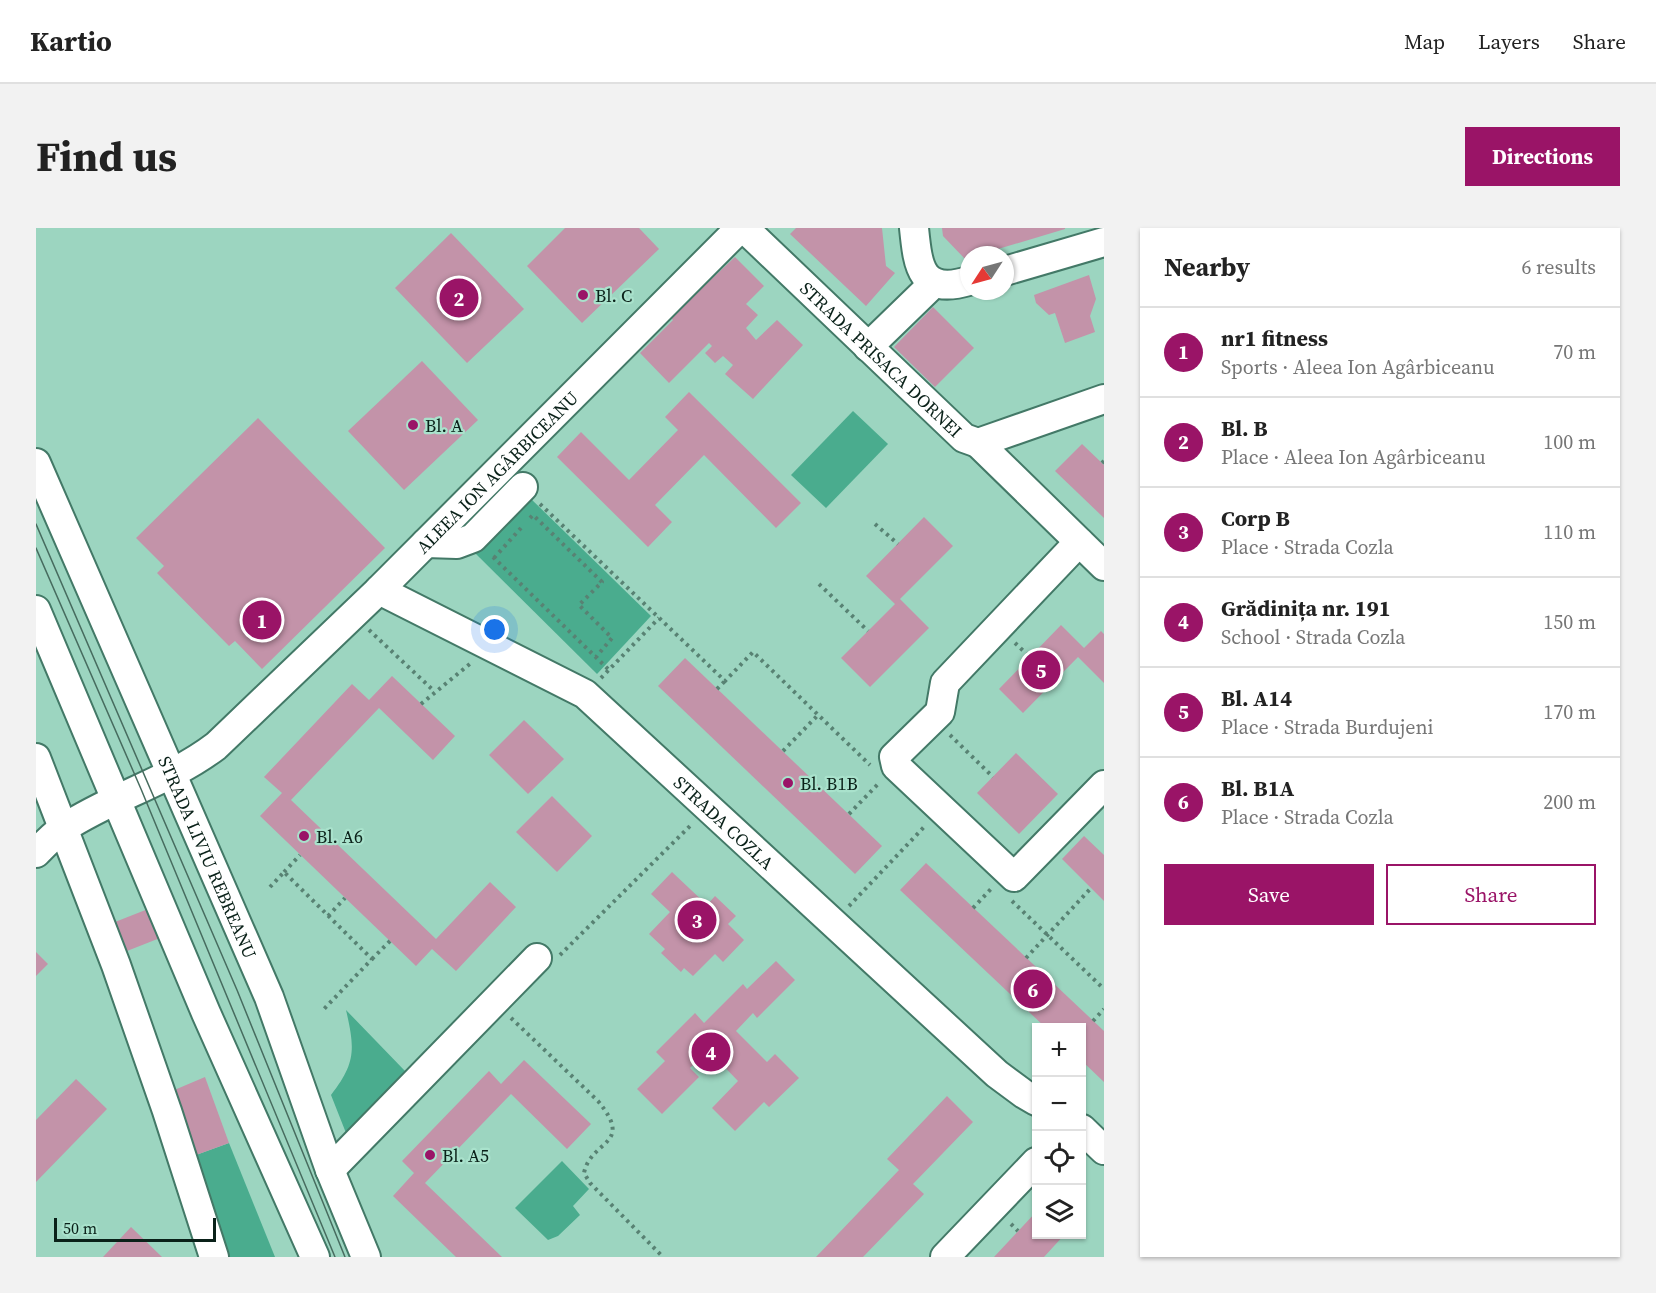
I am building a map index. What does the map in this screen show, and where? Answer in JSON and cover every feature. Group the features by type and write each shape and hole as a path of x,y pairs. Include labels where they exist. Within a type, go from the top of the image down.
{"street":[{"name":"STRADA PRISACA DORNEI","path":"742,228 964,438 978,443 1104,399"},
{"name":"ALEEA ION AGÂRBICEANU","path":"36,853 62,829 116,800 167,762 194,763 209,752 354,615 742,228"},
{"path":"914,228 923,274 933,284 947,286 960,283"},
{"path":"1014,268 1104,242"},
{"path":"868,346 933,284"},
{"path":"978,443 1104,566"},
{"name":"STRADA LIVIU REBREANU","path":"36,463 269,997 330,1170 366,1257"},
{"path":"426,543 457,544 473,538 522,487"},
{"path":"1079,542 945,683 940,712 894,757 894,762 1014,877 1104,784"},
{"name":"STRADA COZLA","path":"379,590 585,694 997,1074 1032,1099"},
{"path":"36,610 206,1013 315,1257"},
{"path":"36,758 116,965 167,1111 214,1257"},
{"path":"330,1170 537,958"},
{"path":"1084,1131 1104,1150"},
{"path":"945,1257 1032,1166"}],"path":[{"path":"522,487 725,681"},
{"path":"494,558 533,515 541,522 602,582 579,605 612,638 596,657"},
{"path":"875,524 898,544"},
{"path":"473,538 609,670"},
{"path":"819,584 868,631"},
{"path":"354,615 434,691"},
{"path":"585,694 659,618"},
{"path":"421,704 434,691 491,647"},
{"path":"717,688 753,652"},
{"path":"783,751 818,715"},
{"path":"933,718 993,777"},
{"path":"849,814 884,778"},
{"path":"537,958 547,967 708,807"},
{"path":"834,922 929,822"},
{"path":"270,887 300,855"},
{"path":"284,872 372,959"},
{"path":"973,908 995,885"},
{"path":"1026,958 1091,888"},
{"path":"328,916 345,898"},
{"path":"323,1010 390,941"},
{"path":"494,1002 598,1101 610,1116 613,1127 610,1138 586,1164 584,1173 590,1183 663,1257"},
{"path":"1093,1021 1104,1009"}],"green space":[{"path":"853,411 888,444 826,508 791,475"},
{"path":"528,496 651,616 597,674 475,553"},
{"path":"346,1010 405,1071 346,1133 331,1095 345,1074 351,1055 351,1035"},
{"path":"229,1143 275,1257 222,1257 185,1159"},
{"path":"562,1161 589,1189 573,1206 580,1215 558,1236 548,1240 515,1208"}],"building":[{"name":"Bl. C","path":"565,228 639,228 659,249 582,323 527,266"},
{"path":"796,228 882,228 886,266 895,273 866,306 790,234"},
{"path":"942,228 1065,228 1008,246 960,246 960,254 943,236"},
{"path":"451,233 524,309 467,363 395,288"},
{"path":"735,257 764,286 746,304 758,315 746,328 756,340 777,320 803,345 753,399 725,374 733,365 723,356 715,363 705,353 712,346 709,343 669,383 640,353 673,320 665,312 698,280 704,286"},
{"path":"1089,275 1096,299 1090,316 1095,332 1065,343 1055,313 1049,315 1036,303 1034,295"},
{"path":"933,307 974,348 935,387 894,347"},
{"name":"Bl. A","path":"422,361 478,420 404,490 348,431"},
{"path":"689,392 801,503 776,528 704,455 655,505 672,522 648,547 557,457 581,432 629,480 678,430 665,417"},
{"path":"258,418 385,548 262,669 235,641 229,646 157,573 164,566 136,538"},
{"path":"1082,444 1104,465 1104,518 1055,471"},
{"path":"924,517 953,546 900,599 929,628 870,687 841,658 895,604 866,576"},
{"path":"1061,625 1084,648 1101,631 1104,634 1104,683 1078,657 1023,713 999,689"},
{"name":"Bl. B1B","path":"685,658 882,846 855,874 658,686"},
{"name":"Bl. A6","path":"392,676 455,736 433,760 379,708 291,800 436,939 490,882 516,907 456,971 432,949 416,966 260,816 282,793 264,777 352,684 369,700"},
{"path":"524,720 564,759 528,794 489,755"},
{"path":"1016,753 1058,794 1019,834 977,793"},
{"path":"552,796 592,836 557,872 516,832"},
{"path":"1084,836 1104,855 1104,901 1062,859"},
{"path":"926,863 1104,1031 1104,1082 1086,1065 1086,1023 1041,1023 900,890"},
{"path":"672,872 707,905 715,896 736,916 728,924 744,940 723,962 715,954 693,976 684,968 681,972 661,953 665,949 649,934 670,912 651,894"},
{"path":"148,909 160,938 127,951 115,922"},
{"path":"36,952 48,964 36,976"},
{"path":"776,961 795,980 757,1018 753,1013 736,1031 767,1062 775,1054 799,1078 769,1107 764,1102 735,1131 712,1108 738,1081 708,1050 690,1068 699,1077 662,1114 637,1089 665,1061 656,1052 695,1013 704,1023 743,984 747,989"},
{"name":"Bl. A5","path":"524,1060 591,1124 567,1149 511,1094 425,1183 502,1257 456,1257 393,1196 414,1173 402,1161 489,1071 501,1084"},
{"path":"205,1077 229,1143 196,1155 172,1091"},
{"path":"76,1079 107,1109 36,1182 36,1120"},
{"path":"947,1096 973,1122 913,1184 924,1194 863,1257 816,1257 899,1170 887,1159"},
{"path":"1032,1216 1032,1239 1060,1239 1044,1257 994,1257"},
{"path":"131,1227 162,1257 103,1257"}],"tram line":[{"path":"36,524 237,990 345,1257"},
{"path":"36,548 141,789 335,1257"}],"place":[{"name":"Bl. C","path":"583,295"},
{"name":"Bl. B","path":"459,298"},
{"name":"Bl. A","path":"413,425"},
{"name":"nr1 fitness","path":"262,620"},
{"name":"Bl. A14","path":"1041,670"},
{"name":"Bl. B1B","path":"788,783"},
{"name":"Bl. A6","path":"304,836"},
{"name":"Corp B","path":"697,920"},
{"name":"Bl. B1A","path":"1033,989"},
{"name":"Grădinița nr. 191","path":"711,1052"},
{"name":"Bl. A5","path":"430,1155"}]}
